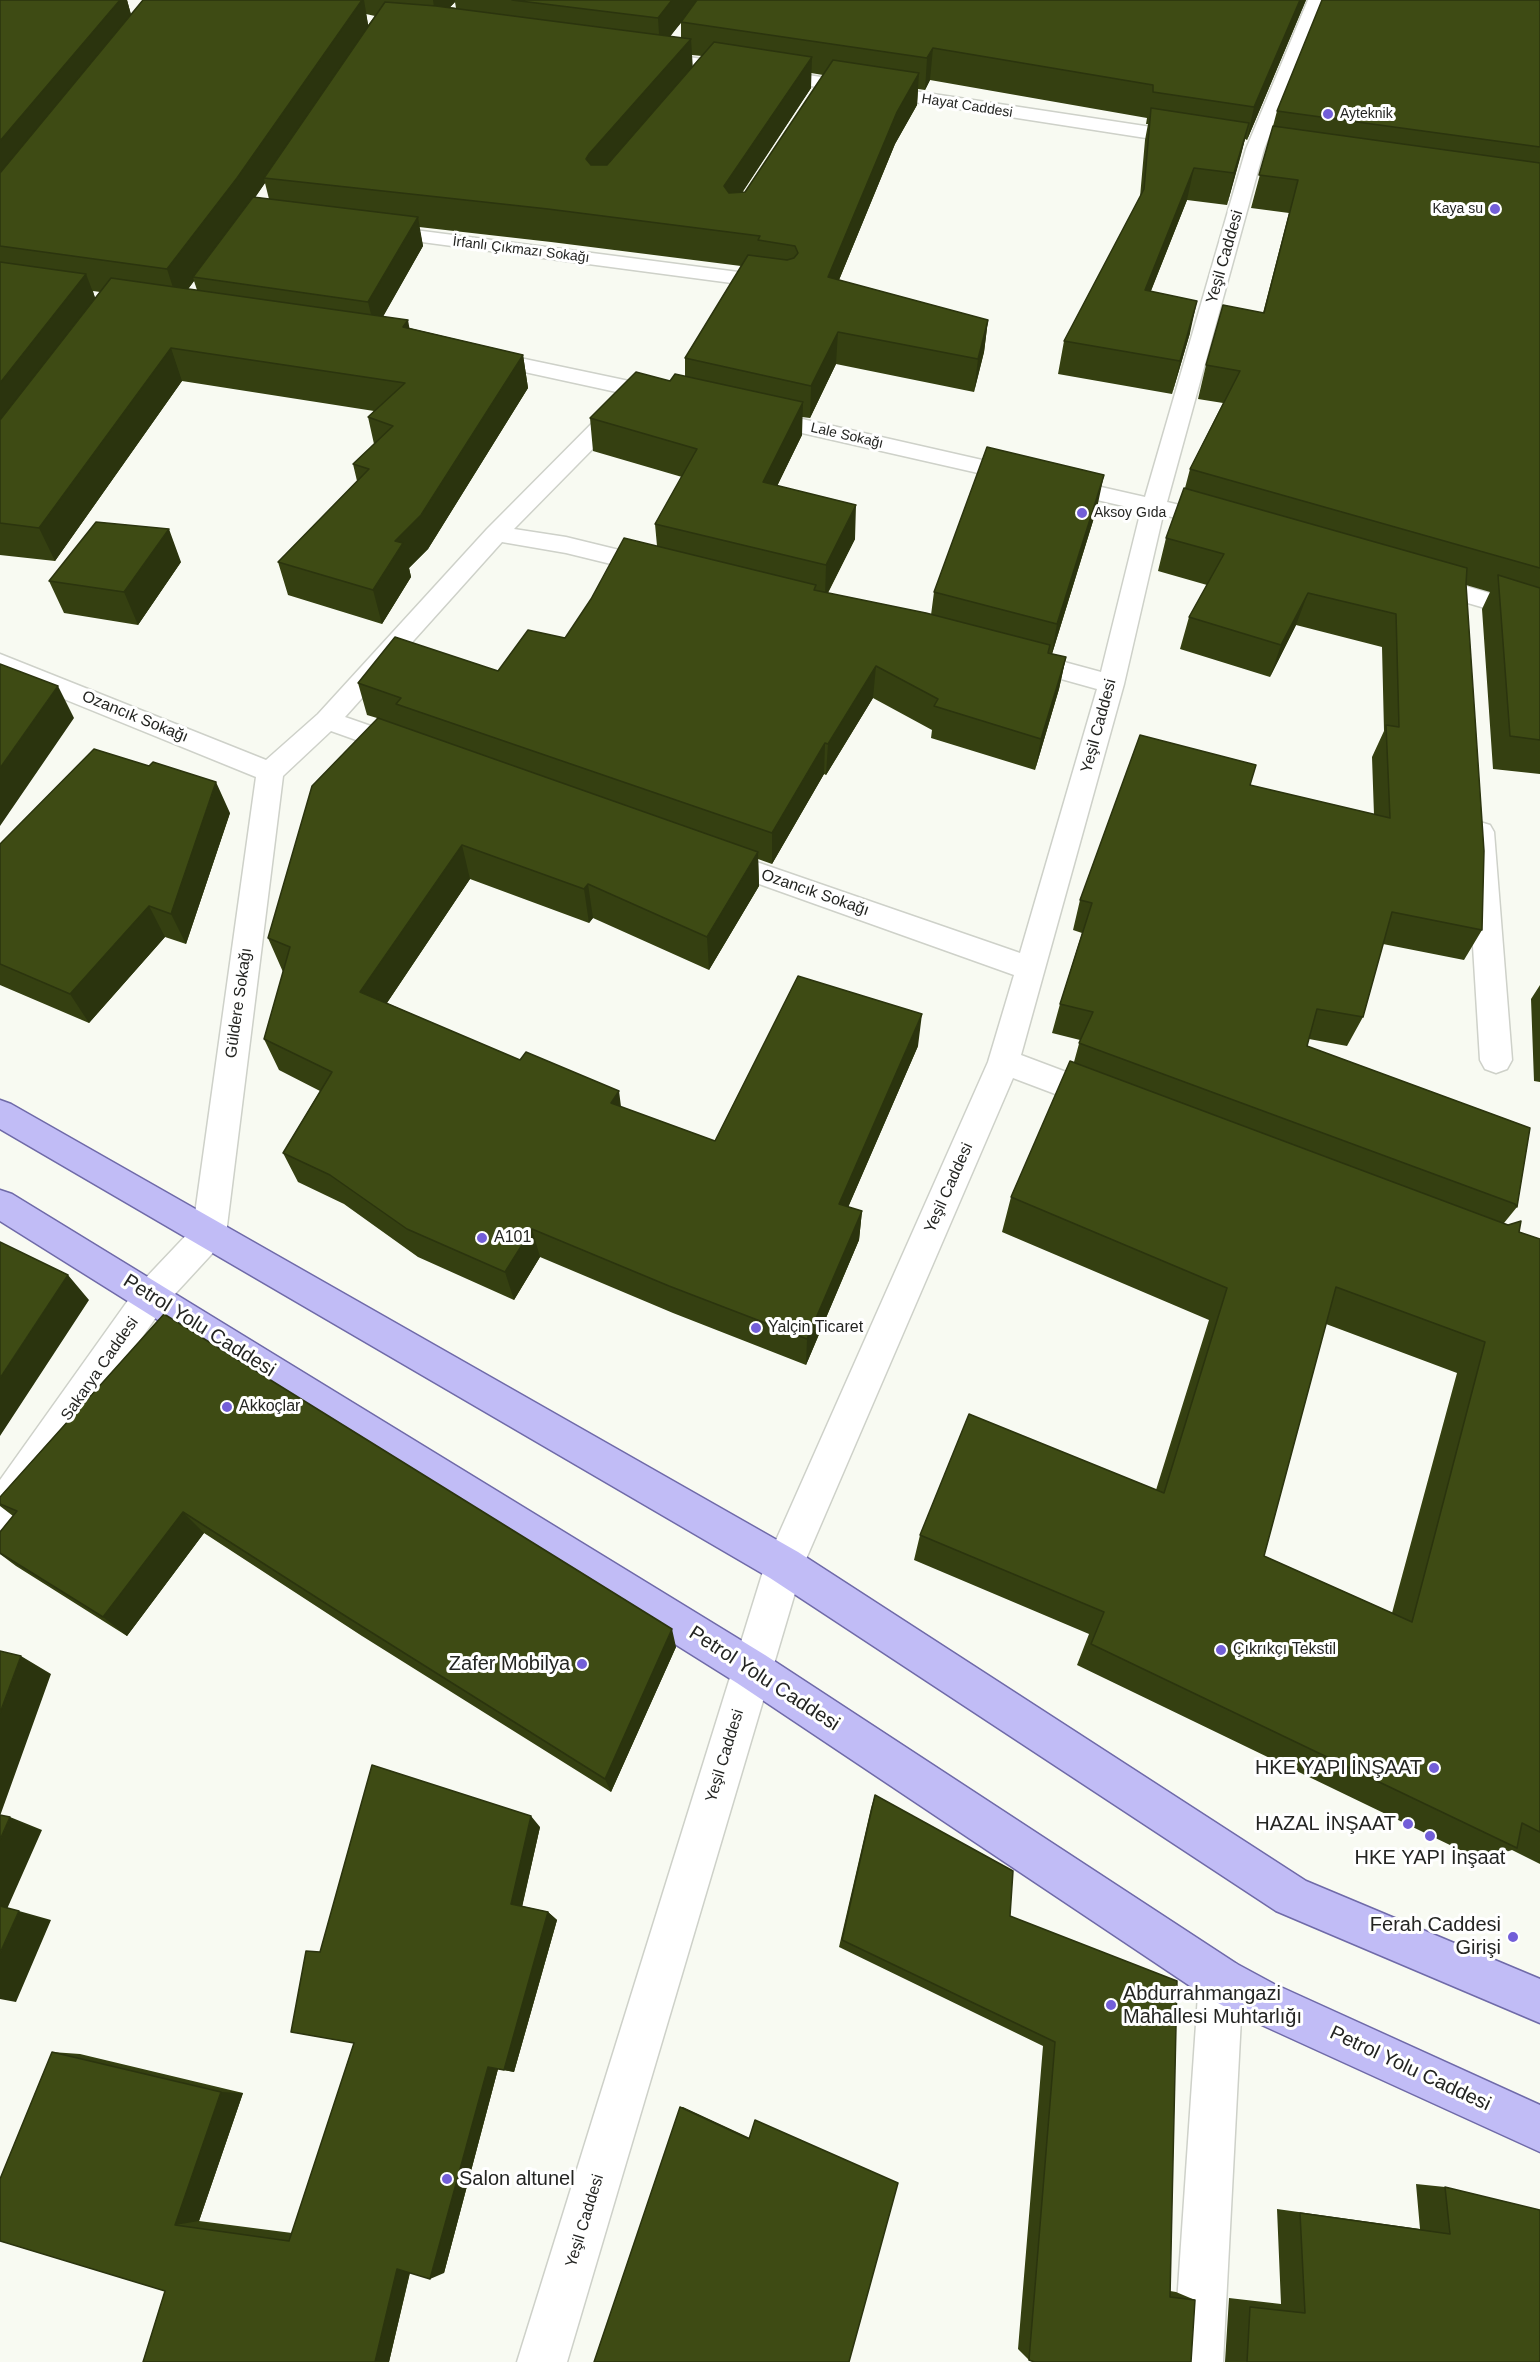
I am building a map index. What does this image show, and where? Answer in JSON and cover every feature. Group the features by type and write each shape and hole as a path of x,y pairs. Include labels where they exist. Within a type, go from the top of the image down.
{"main road":[{"path":"0,1113 784,1565 1291,1896 1540,2001"},
{"name":"Petrol Yolu Caddesi","path":"0,1204 751,1669 1221,1980 1258,2000 1540,2129"}],"street":[{"name":"Yeşil Caddesi","path":"542,2362 784,1565 1004,1062 1111,684 1154,505 1252,148 1316,0"},
{"path":"666,58 678,42"},
{"name":"Hayat Caddesi","path":"630,54 1209,142"},
{"path":"694,83 710,65"},
{"path":"812,104 825,84"},
{"name":"İrfanlı Çıkmazı Sokağı","path":"362,229 786,284"},
{"path":"466,353 684,400"},
{"path":"270,772 327,720 496,534 638,389"},
{"name":"Lale Sokağı","path":"742,412 1154,505 1197,517"},
{"path":"496,534 566,545 680,572"},
{"path":"1406,576 1467,606 1540,616"},
{"path":"999,653 1111,684"},
{"name":"Ozancık Sokağı","path":"0,663 270,772"},
{"path":"327,720 428,756"},
{"name":"Güldere Sokağı","path":"208,1234 270,772"},
{"path":"1479,809 1496,1060"},
{"name":"Ozancık Sokağı","path":"696,851 1031,969"},
{"path":"1004,1062 1126,1108"},
{"name":"Sakarya Caddesi","path":"0,1512 151,1296 208,1234"},
{"path":"1198,2362 1221,1980"}],"building":[{"path":"0,0 120,0 0,141"},
{"path":"143,0 362,0 237,178 167,269 0,246 0,173"},
{"path":"512,0 672,0 658,18"},
{"path":"697,0 1300,0 1254,107 1153,92 1153,85 933,48 927,58 681,22"},
{"path":"1322,0 1540,0 1540,147 1277,111"},
{"path":"385,2 436,6 691,39 589,154 586,159 591,165 607,165 714,42 812,57 724,186 729,193 745,192 833,60 919,73 897,112 828,277 988,320 978,359 838,332 811,386 685,358 748,255 787,260 794,258 798,253 795,246 758,240 760,236 548,209 264,178"},
{"path":"1151,108 1249,123 1234,173 1194,168 1145,290 1197,301 1180,361 1064,341 1144,189"},
{"path":"1273,126 1540,163 1540,568 1190,469 1240,371 1206,365 1223,305 1264,313 1298,180 1259,175"},
{"path":"253,197 418,217 368,302 193,277"},
{"path":"0,262 86,274 0,383"},
{"path":"111,278 408,320 403,327 523,355 421,515 395,541 403,543 373,590 278,562 369,469 353,464 393,426 368,417 405,383 171,348 39,528 0,523 0,420"},
{"path":"636,372 670,381 675,374 803,402 763,482 856,505 826,565 655,524 697,449 590,418"},
{"path":"987,447 1104,475 1057,624 934,592"},
{"path":"1184,488 1467,568 1466,584 1484,851 1482,930 1392,912 1363,1017 1317,1009 1307,1046 1530,1128 1517,1207 1515,1204 1079,1043 1093,1012 1060,1004 1092,903 1080,900 1140,735 1256,765 1250,785 1390,818 1386,725 1399,727 1396,614 1308,593 1281,645 1189,617 1224,554 1166,538"},
{"path":"96,522 169,529 124,592 49,581"},
{"path":"624,538 816,585 814,590 926,613 1050,645 1048,653 1066,657 1041,739 934,706 938,699 876,666 828,744 825,743 772,833 396,704 401,698 358,683 395,637 498,671 528,630 565,638 591,599"},
{"path":"1498,575 1540,588 1540,740 1510,736"},
{"path":"0,664 58,686 0,768"},
{"path":"378,718 758,852 707,937 588,884 584,889 462,845 360,992 520,1060 526,1052 619,1091 611,1103 715,1141 798,976 922,1014 839,1204 862,1211 807,1339 669,1286 532,1229 505,1272 407,1229 330,1175 283,1153 332,1072 264,1039 290,947 268,938 312,786"},
{"path":"94,749 149,766 153,762 216,782 171,914 149,906 70,994 0,964 0,844"},
{"path":"1070,1061 1508,1225 1521,1221 1519,1232 1540,1239 1540,1832 1522,1823 1517,1848 1091,1644 1104,1612 920,1535 969,1414 1164,1493 1227,1288 1011,1197","holes":["1336,1287 1485,1342 1412,1622 1264,1556"]},
{"path":"0,1242 68,1275 0,1378"},
{"path":"164,1314 672,1629 605,1779 183,1512 103,1617 0,1553 0,1532 17,1511 0,1504 0,1497"},
{"path":"0,1651 21,1656 0,1713"},
{"path":"372,1765 531,1816 511,1904 548,1912 504,2070 488,2067 430,2279 397,2269 375,2362 143,2362 165,2291 0,2241 0,2179 52,2052 221,2092 175,2225 289,2241 354,2043 291,2032 306,1951 320,1952"},
{"path":"875,1795 1013,1871 1010,1916 1177,1981 1170,2297 1195,2300 1191,2362 1034,2362 1029,2360 1055,2042 842,1940"},
{"path":"0,1815 10,1817 0,1840"},
{"path":"0,1906 19,1911 0,1953"},
{"path":"680,2107 749,2139 755,2120 898,2183 849,2362 594,2362"},
{"path":"1445,2187 1540,2210 1540,2362 1247,2362 1250,2307 1305,2313 1300,2213 1450,2234"}],"place":[{"name":"Ayteknik","path":"1328,114"},
{"name":"Kaya su","path":"1495,209"},
{"name":"Aksoy Gıda","path":"1082,513"},
{"name":"A101","path":"482,1238"},
{"name":"Yalçin Ticaret","path":"756,1328"},
{"name":"Akkoçlar","path":"227,1407"},
{"name":"Çıkrıkçı Tekstil","path":"1221,1650"},
{"name":"Zafer Mobilya","path":"582,1664"},
{"name":"HKE YAPI İNŞAAT","path":"1434,1768"},
{"name":"HAZAL İNŞAAT","path":"1408,1824"},
{"name":"HKE YAPI İnşaat","path":"1430,1836"},
{"name":"Ferah Caddesi Girişi","path":"1513,1937"},
{"name":"Abdurrahmangazi Mahallesi Muhtarlığı","path":"1111,2005"},
{"name":"Salon altunel","path":"447,2179"}]}
